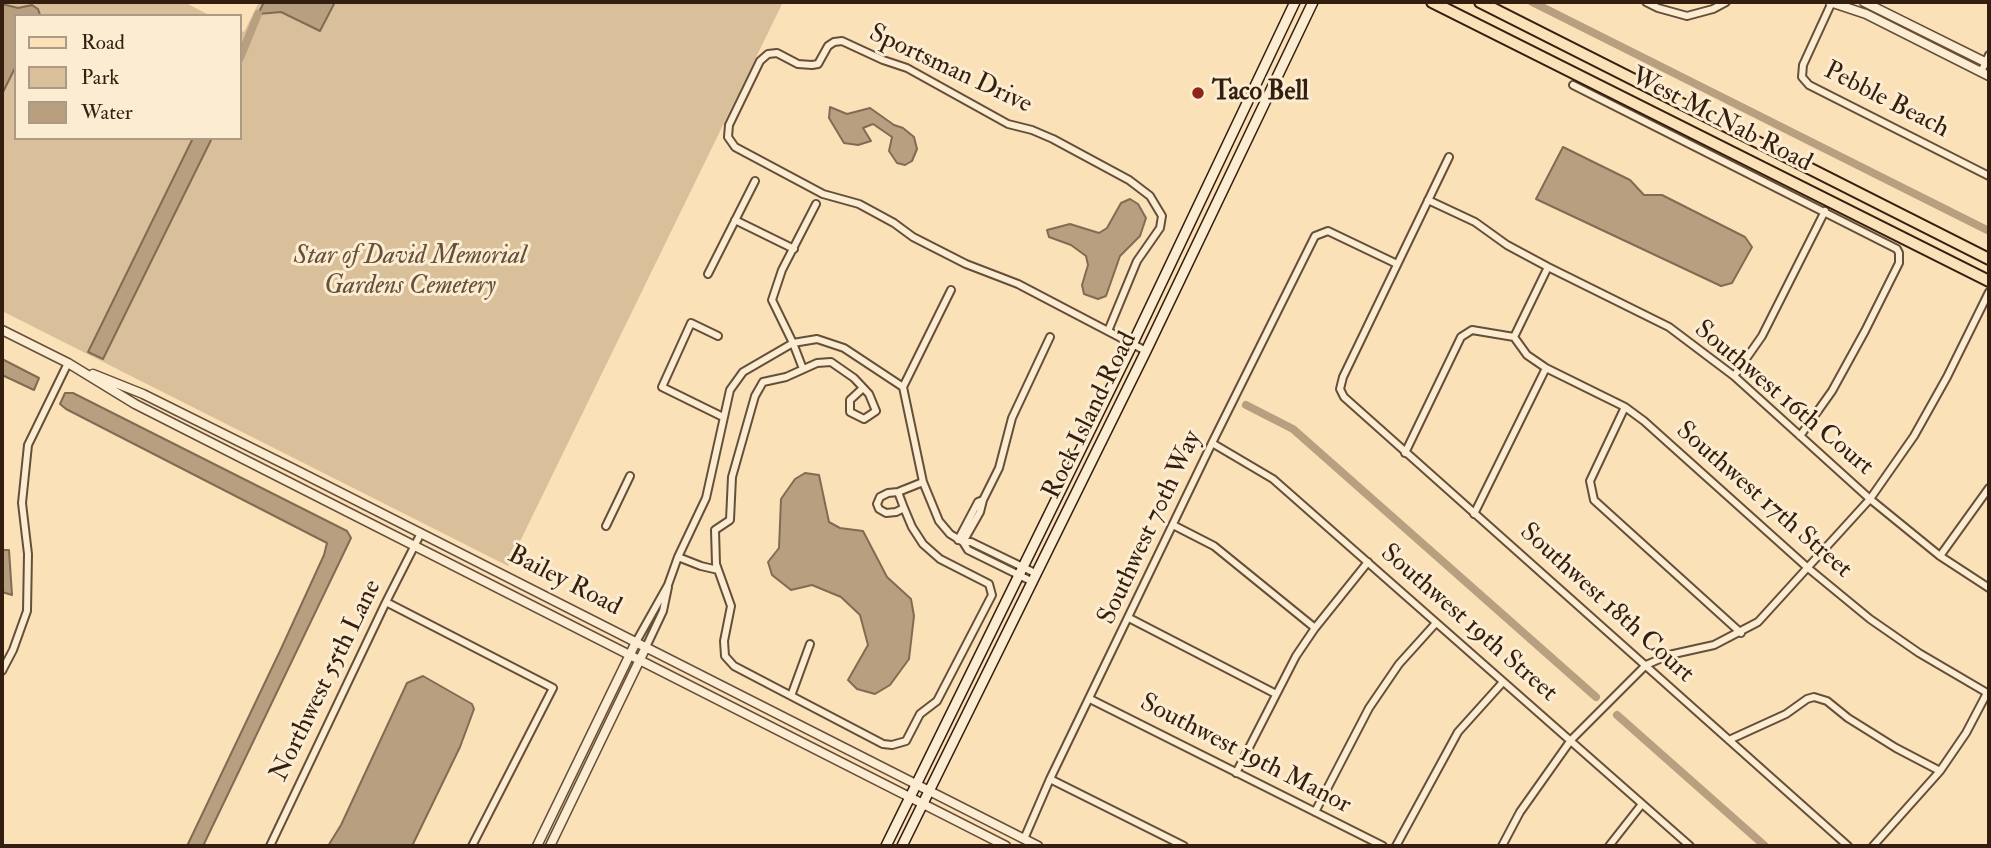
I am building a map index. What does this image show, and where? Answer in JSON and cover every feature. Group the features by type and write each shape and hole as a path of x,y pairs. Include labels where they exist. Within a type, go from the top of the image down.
{"main road":[{"name":"Rock Island Road","path":"886,846 1295,2"},
{"name":"Rock Island Road","path":"902,846 1146,351 1313,2"},
{"name":"West McNab Road","path":"1432,2 1989,281"},
{"name":"West McNab Road","path":"1480,2 1989,260"}],"street":[{"path":"1646,2 1687,16 1713,9 1726,2"},
{"path":"1831,2 1866,14 1985,74 1988,60 1864,2"},
{"name":"Pebble Beach","path":"1831,2 1803,65 1802,77 1809,85 1989,176"},
{"name":"Sportsman Drive","path":"1108,331 1138,261 1160,228 1162,215 1150,197 1129,180 1032,130 1008,124 907,68 883,61 842,41 828,46 818,64 798,64 777,53 768,54 760,61 729,125 729,137 735,147 823,194 859,204 913,237 965,264 1018,284 1146,351"},
{"path":"1573,85 1894,245 1899,253 1899,263 1832,391 1800,436"},
{"path":"1397,264 1449,157"},
{"path":"708,274 755,181"},
{"name":"Southwest 16th Court","path":"1428,200 1475,222 1507,245 1548,267 1669,327 1734,376 1870,499 1940,556 1989,588"},
{"path":"803,369 772,300 782,270 816,204"},
{"path":"1734,376 1762,336 1825,211"},
{"path":"735,220 794,249"},
{"name":"Southwest 70th Way","path":"1024,839 1050,779 1212,443 1315,236 1328,231 1397,264"},
{"name":"Southwest 18th Court","path":"1397,264 1343,377 1340,389 1344,397 1848,846"},
{"path":"1405,453 1461,337 1472,330 1514,337 1548,267"},
{"path":"951,290 903,387 923,482 939,521 968,550 1035,578"},
{"path":"1502,846 1520,812 1571,740 1646,666 1669,655 1714,645 1758,622 1870,499 1914,436 1989,292"},
{"path":"718,336 691,323 662,387 723,417"},
{"name":"Bailey Road","path":"2,330 68,363 143,394 1038,846"},
{"path":"961,541 980,512 999,468 1012,418 1050,337"},
{"name":"Southwest 17th Street","path":"1514,337 1527,355 1546,368 1625,407 1644,421 1808,568 1870,619 1919,653 1988,693"},
{"path":"550,846 663,611 668,585 678,557 706,498 730,390 743,372 793,343 817,339 844,348 903,387"},
{"path":"863,388 850,400 850,412 864,419 876,411 870,394 854,378 831,362 817,363 786,377 763,382 755,396 733,477 730,520 715,530 718,570 731,606 724,640 725,656 734,666 883,744 892,745 906,741 920,714 937,701 992,595 989,584 940,559 923,544 898,492"},
{"path":"2,671 27,611 28,554 22,503 28,445 68,363"},
{"name":"Bailey Road","path":"68,363 135,404 1006,846"},
{"path":"1474,514 1546,368"},
{"path":"1625,407 1590,481 1594,500 1741,633"},
{"name":"Southwest 19th Street","path":"1212,443 1273,479 1690,846"},
{"path":"606,526 630,476"},
{"path":"904,508 887,513 879,509 877,504 880,497 888,493 923,482"},
{"path":"1940,556 1989,488"},
{"path":"1173,525 1214,546 1315,628"},
{"name":"Northwest 55th Lane","path":"270,846 421,533"},
{"path":"678,557 718,570"},
{"path":"1236,773 1296,656 1368,562"},
{"path":"537,846 636,642 668,585"},
{"path":"386,602 553,688 473,846"},
{"path":"1129,618 1276,694"},
{"path":"1315,811 1369,708 1399,664 1436,623"},
{"path":"791,696 810,644"},
{"path":"1396,846 1458,732 1503,682"},
{"path":"1873,846 1940,771 1966,733 1988,693"},
{"path":"1729,740 1786,714 1814,697 1827,701 1847,718 1940,771"},
{"name":"Southwest 19th Manor","path":"1090,699 1383,846"},
{"path":"1050,779 1184,846"},
{"path":"1609,846 1642,804"}],"green space":[{"name":"Star of David Memorial Gardens Cemetery","path":"2,2 184,2 207,14 14,14 14,140 242,140 242,31 244,32 259,2 319,31 335,2 783,2 508,566 2,311"}],"water":[{"path":"264,2 335,2 320,31 281,12 258,14"},
{"path":"2,4 18,8 32,5 40,14 14,14 14,70 2,94"},
{"path":"830,107 847,114 870,108 903,128 914,137 917,149 912,161 905,165 897,163 889,151 892,137 873,124 863,128 871,141 858,145 844,143 829,118"},
{"path":"192,140 211,140 103,359 88,352"},
{"path":"1563,147 1630,180 1644,195 1662,195 1745,237 1752,247 1732,283 1721,286 1536,199"},
{"path":"1130,199 1138,204 1146,218 1140,236 1120,256 1106,296 1098,299 1084,294 1082,285 1088,265 1086,256 1071,245 1049,237 1047,230 1070,224 1099,233 1107,228 1121,203"},
{"path":"2,359 39,378 34,390 2,375"},
{"path":"65,393 73,393 347,531 351,538 203,846 187,846 280,651 327,543 66,409 60,404"},
{"path":"805,473 819,475 829,522 840,528 863,531 887,577 911,599 914,616 909,659 890,685 875,694 857,689 848,680 868,645 860,615 841,597 812,585 791,590 772,575 768,562 779,548 781,499 795,479"},
{"path":"2,550 9,550 12,595 2,592"},
{"path":"423,676 472,704 474,709 460,747 412,846 328,846 341,825 407,683"}],"waterway":[{"path":"1532,2 1989,231"},
{"path":"242,53 258,14"},
{"path":"1246,405 1293,429 1596,697"},
{"path":"1617,715 1765,846"}],"place":[{"name":"Taco Bell","path":"1198,93"}]}
